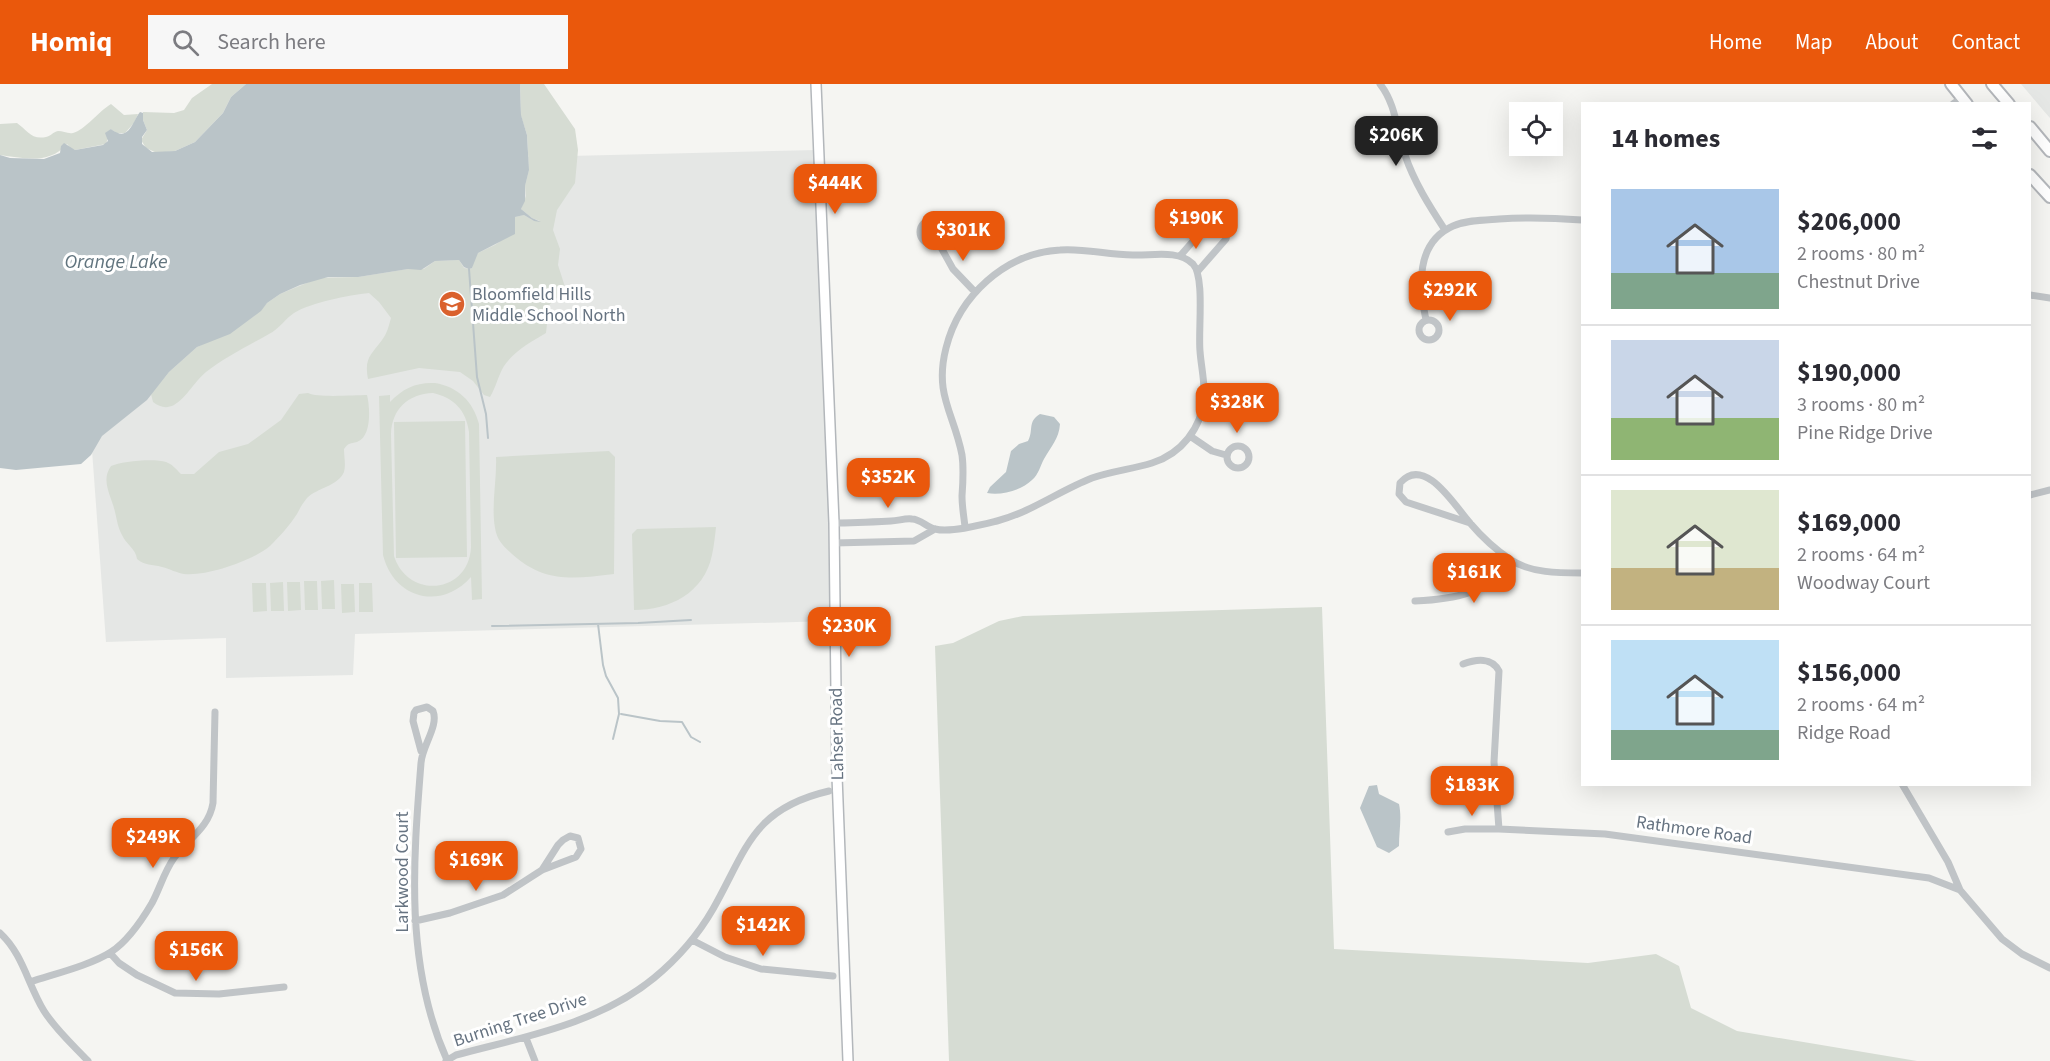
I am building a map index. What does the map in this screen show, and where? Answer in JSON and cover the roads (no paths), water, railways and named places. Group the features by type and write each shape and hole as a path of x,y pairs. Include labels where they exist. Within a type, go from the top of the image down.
{"main road":[{"path":"1951,84 1961,102"},
{"path":"1992,84 2007,102"},
{"path":"2031,128 2050,151"},
{"path":"2031,176 2050,197"}],"street":[{"name":"Lahser Road","path":"816,84 834,523 837,776 848,1061"},
{"path":"1380,84 1390,101 1411,172 1445,230"},
{"path":"1426,320 1420,290 1422,267 1429,249 1445,230 1462,223 1489,219 1581,220"},
{"path":"1180,256 1208,224 1216,220 1224,223 1228,230 1226,239 1198,271"},
{"path":"938,242 953,269 975,292"},
{"path":"834,543 914,541 935,529 965,527 1007,518 1033,508 1082,482 1107,473 1160,460 1175,451 1190,436 1200,418 1204,399 1199,336 1200,282 1198,271 1191,263 1180,256 1126,255 1074,250 1048,251 1009,265 975,292 953,326 945,351 942,371 944,398 960,445 963,462 962,501 965,527"},
{"path":"2031,295 2050,298"},
{"path":"1190,436 1212,451 1226,455"},
{"path":"1470,523 1406,502 1399,494 1400,483 1410,476 1420,476 1430,480 1446,493 1470,523 1511,560 1541,570 1581,573"},
{"path":"2031,495 2050,490"},
{"path":"834,523 913,519 935,529"},
{"path":"1415,601 1449,599 1469,593 1506,568 1511,560"},
{"path":"1463,664 1476,660 1486,661 1495,665 1499,671 1494,762 1499,829"},
{"name":"Larkwood Court","path":"421,751 435,722 433,711 427,707 416,710 413,716 421,751 414,847 415,921 424,985 436,1033 447,1061"},
{"path":"30,982 110,953 123,942 140,921 153,901 172,861 210,816 213,803 215,712"},
{"path":"1903,786 1948,862 1960,890 1987,924 2022,954 2050,968"},
{"name":"Burning Tree Drive","path":"447,1061 464,1053 526,1038 584,1017 636,991 676,958 692,940 712,911 740,856 758,829 784,808 829,791"},
{"name":"Rathmore Road","path":"1448,832 1465,829 1499,829 1605,834 1923,877 1960,890"},
{"path":"415,921 450,913 503,895 542,870 576,857 581,849 578,838 570,836 563,840 542,870"},
{"path":"0,933 16,952 50,1019 88,1061"},
{"path":"692,940 725,957 761,969 782,973 833,976"},
{"path":"110,953 119,963 137,975 175,993 219,994 284,987"},
{"path":"526,1038 535,1061"}],"water":[{"name":"Orange Lake","path":"246,84 520,84 521,115 527,135 529,170 525,186 525,201 521,209 541,222 524,215 515,217 515,234 478,253 472,268 469,269 464,267 459,260 435,261 421,270 408,269 358,277 328,277 300,285 280,294 230,334 197,347 169,372 147,400 102,436 91,455 81,464 16,470 0,468 0,155 10,158 44,159 60,153 64,143 75,150 103,145 108,141 105,133 111,129 122,134 126,132 140,112 143,113 147,130 142,137 142,144 152,152 175,151 195,142 223,113 231,97"},
{"path":"1040,414 1054,417 1060,424 1056,438 1036,475 1028,484 1017,489 999,494 987,493 990,487 1006,472 1011,451 1019,444 1028,441 1033,420"},
{"path":"1377,785 1379,794 1399,804 1399,846 1389,853 1377,847 1360,808 1369,786"}],"waterway":[{"path":"469,269 477,377 486,414 488,438"},
{"path":"492,626 691,620"},
{"path":"598,624 603,665 606,676 618,698 619,714 613,739"},
{"path":"621,714 660,721 682,722 691,737 700,742"}],"place":[{"name":"Bloomfield Hills Middle School North","path":"452,304"}]}
